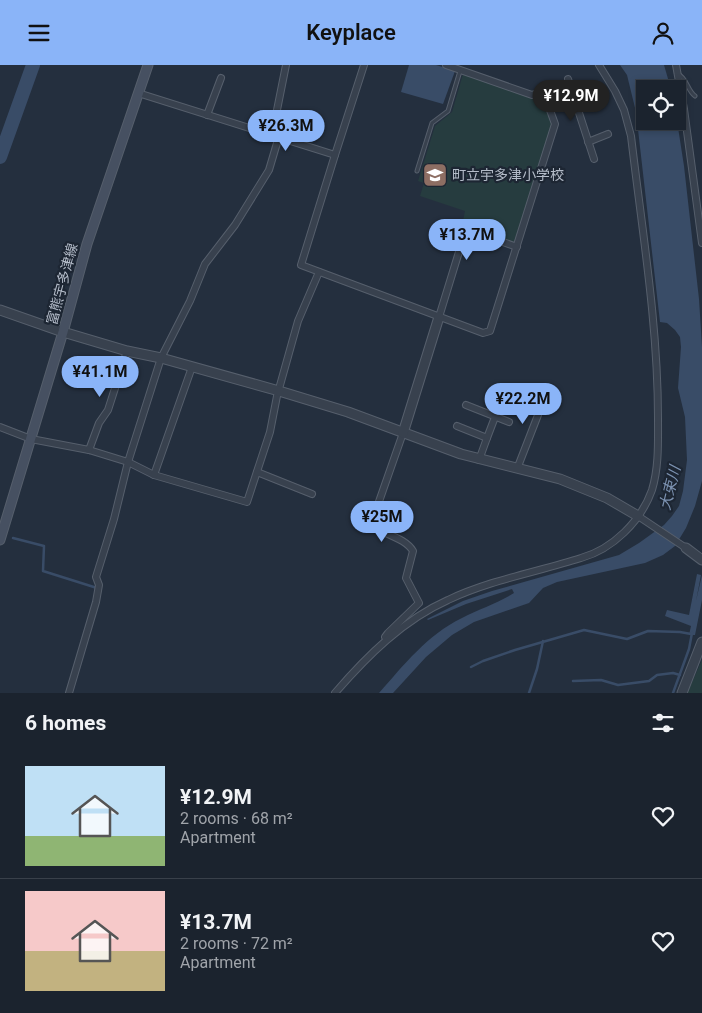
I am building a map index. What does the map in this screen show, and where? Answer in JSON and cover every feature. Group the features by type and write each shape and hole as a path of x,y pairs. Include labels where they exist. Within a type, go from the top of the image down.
{"main road":[{"name":"富熊宇多津線","path":"0,541 63,333 87,244 148,65"}],"street":[{"path":"69,693 96,602 99,585 96,577 114,519 128,462 161,358 190,301 206,264 236,225 269,170 277,138 277,110 286,65"},
{"path":"364,65 301,265 484,333 490,331 556,124 543,91 532,95 446,65"},
{"path":"335,693 371,653 425,612 455,597 606,548 640,516 652,491 656,476 658,396 656,350 631,136 621,103 599,65"},
{"path":"676,65 684,109 702,243"},
{"path":"207,115 221,78"},
{"path":"568,79 594,159"},
{"path":"548,105 593,88 596,97"},
{"path":"138,93 335,155"},
{"path":"588,142 608,134"},
{"path":"386,640 385,637 388,633 419,603 406,578 413,551 397,538 374,527 373,522 466,229 518,247"},
{"path":"0,427 31,439 89,450 128,462 154,475 248,502 270,432 298,321 319,272"},
{"path":"0,310 63,333 161,358 348,412 479,460 576,485 619,504 640,516 702,560"},
{"path":"89,450 99,423 108,410 128,351"},
{"path":"154,475 192,367"},
{"path":"499,394 535,407 538,415 517,469"},
{"path":"466,405 509,422"},
{"path":"479,460 496,417"},
{"path":"457,425 487,438"},
{"path":"257,472 312,494"},
{"path":"682,693 702,642"}],"lane":[{"path":"417,171 432,123 448,111 461,70"},
{"path":"678,73 682,75 691,93 695,96"}],"green space":[{"path":"463,74 532,98 547,108 552,123 516,243 462,226 465,211 420,196 424,183 418,181 435,126 452,112"},
{"path":"702,660 702,693 687,693"}],"water":[{"path":"409,65 436,65 455,71 443,104 401,92"},
{"path":"620,65 664,65 668,80 636,80 636,112 627,75"},
{"path":"638,130 678,130 684,166 699,299 702,347 702,481 686,528 675,546 663,555 645,563 557,582 543,588 529,603 474,622 452,635 426,657 393,693 379,693 407,661 438,633 462,618 514,593 512,589 427,619 463,601 492,591 619,555 664,525 672,516 679,506 687,460 685,417 678,388 681,347 680,337 675,330 667,323 660,322"},
{"path":"697,574 701,575 696,601 702,575 702,600 695,635 689,635 691,626 665,616 667,610 689,615"}],"waterway":[{"path":"0,157 33,65"},
{"path":"13,538 44,546 43,571 97,588"},
{"path":"471,667 515,650 584,630 627,639 648,631 691,634"},
{"path":"673,693 689,649 692,633"},
{"path":"529,693 543,641"},
{"path":"573,681 601,680 618,685 649,681 657,675 673,673 680,675"}],"place":[{"name":"町立宇多津小学校","path":"435,175"}],"water label":[{"name":"大束川","path":"670,488"}]}
